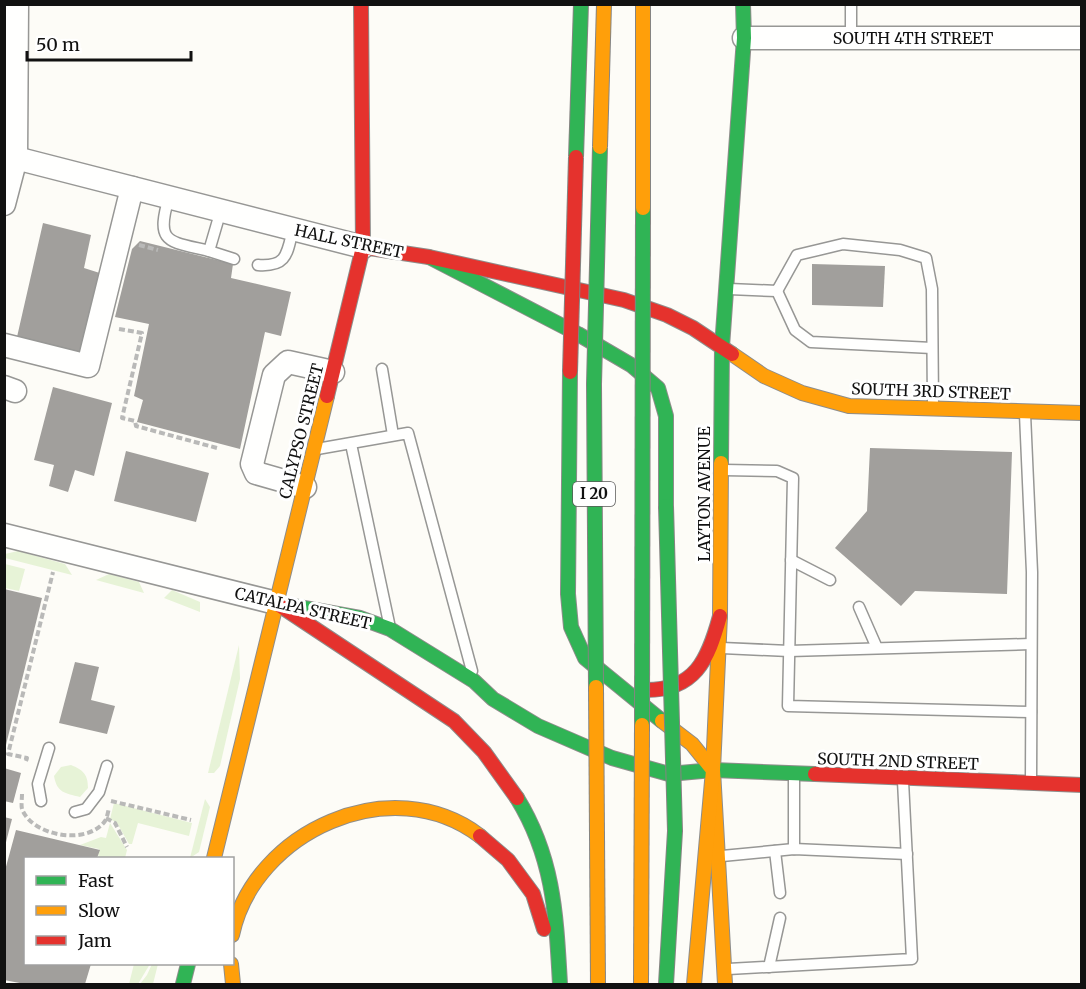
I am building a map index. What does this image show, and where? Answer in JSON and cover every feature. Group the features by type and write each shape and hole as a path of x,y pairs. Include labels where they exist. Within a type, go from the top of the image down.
{"main road":[{"name":"CALYPSO STREET","path":"214,857 363,247 361,4"},
{"path":"581,4 570,372 568,594 571,627 585,658 616,686 692,744 713,770 694,984"},
{"name":"I 20","path":"597,984 594,384 604,4"},
{"path":"640,984 643,4"},
{"name":"LAYTON AVENUE","path":"725,984 713,770 720,616 722,347 744,38 743,4"},
{"name":"HALL STREET","path":"363,247 429,257 624,300 667,315 722,347"},
{"path":"429,257 578,334 631,365 658,388 666,416 666,506 675,831 666,984"},
{"name":"SOUTH 3RD STREET","path":"722,347 764,376 802,393 849,406 1082,413"},
{"path":"276,603 454,721 479,744 535,827 549,871 560,984"},
{"name":"CATALPA STREET","path":"276,603 360,618 390,629 474,681 493,699 538,726 612,758 669,774 713,770"},
{"path":"616,686 655,691 691,678 706,660 720,616"},
{"name":"SOUTH 2ND STREET","path":"713,770 1082,785"},
{"path":"234,925 249,891 272,861 298,839 331,817 367,808 404,806 440,816 474,833 515,869 534,895 560,984"},
{"path":"183,984 188,965"},
{"path":"231,965 233,984"}],"street":[{"path":"4,204 10,156 17,4"},
{"name":"SOUTH 4TH STREET","path":"744,38 1082,38"},
{"name":"HALL STREET","path":"10,156 363,247"},
{"path":"4,345 88,366 132,188"},
{"path":"305,487 256,473 252,464 254,453 274,375 288,362 333,372"},
{"name":"CATALPA STREET","path":"4,535 276,603"}],"lane":[{"path":"851,4 851,38"},
{"path":"169,197 161,224 164,234 174,242 234,259"},
{"path":"209,251 221,210"},
{"path":"258,265 273,266 282,261 288,253 293,229"},
{"path":"777,291 797,255 843,244 900,250 926,258 932,290 933,409"},
{"path":"726,289 777,291"},
{"path":"777,291 795,330 811,342 932,348"},
{"path":"382,369 393,435"},
{"path":"1024,411 1032,572 1031,783"},
{"path":"314,450 408,433 474,681"},
{"path":"351,444 390,629"},
{"path":"721,470 777,471 793,478 788,706 1031,712"},
{"path":"791,560 830,580"},
{"path":"859,607 877,648"},
{"path":"719,648 789,651 1031,644"},
{"path":"40,801 38,784 49,748"},
{"path":"75,812 86,809 99,792 107,766"},
{"path":"794,773 794,849"},
{"path":"724,969 912,959 903,778"},
{"path":"719,856 794,849 907,854"},
{"path":"775,851 780,893"},
{"path":"769,967 780,918"}],"path":[{"path":"127,242 160,250"},
{"path":"108,326 142,333 122,418 135,421 136,426 218,448"},
{"path":"106,818 115,824 127,847"}],"green space":[{"path":"18,551 65,564 72,575 5,558 5,554"},
{"path":"5,564 25,569 19,591 5,588"},
{"path":"109,574 139,582 144,593 96,580"},
{"path":"172,590 200,602 200,612 164,598"},
{"path":"239,645 240,679 220,766 214,773 208,773"},
{"path":"71,765 82,771 87,779 88,788 80,797 63,791 55,782 54,776 61,767"},
{"path":"205,799 210,807 199,852 190,857"},
{"path":"114,803 192,823 189,836 138,823 132,844 129,844 117,823 110,819"},
{"path":"110,823 127,850 125,857 98,857 99,849 80,845 101,837 106,838"},
{"path":"134,965 149,965 138,984 129,984"},
{"path":"152,965 158,965 153,984 140,984"}],"building":[{"path":"43,223 91,235 84,268 106,275 83,354 17,337"},
{"path":"140,241 233,264 231,278 291,292 281,336 265,332 240,449 137,422 143,400 134,396 149,324 115,317 132,249"},
{"path":"812,264 885,266 883,307 812,305"},
{"path":"53,387 112,403 94,476 75,470 68,492 49,486 54,465 34,460"},
{"path":"870,448 1012,452 1007,594 915,591 901,606 835,548 867,511"},
{"path":"126,451 209,473 196,522 114,501"},
{"path":"4,589 42,598 5,749 4,749"},
{"path":"75,662 99,667 91,700 115,706 107,734 59,723"},
{"path":"4,768 21,773 13,803 4,801"},
{"path":"4,817 12,819 5,846 4,846"},
{"path":"16,830 100,850 97,857 24,857 24,965 91,965 85,984 25,984 4,980 4,874"}],"traffic: fast":[{"path":"576,157 581,4"},
{"path":"721,463 722,347 744,38 743,4"},
{"path":"596,687 594,384 600,147"},
{"path":"642,725 643,208"},
{"path":"429,257 578,334 631,365 658,388 666,416 666,506"},
{"path":"570,372 568,594 571,627 585,658 662,721"},
{"path":"666,506 675,831 666,984"},
{"path":"276,603 360,618 390,629 474,681 493,699 538,726 612,758 669,774 713,770 815,774"},
{"path":"517,798 539,843 546,865 557,934 560,984"},
{"path":"183,984 188,965"}],"traffic: slow":[{"path":"600,147 604,4"},
{"path":"643,4 643,208"},
{"path":"732,354 764,376 802,393 849,406 1082,413"},
{"path":"214,857 327,396"},
{"path":"721,463 720,616 713,770 725,984"},
{"path":"596,687 598,984"},
{"path":"662,721 692,744 713,770 694,984"},
{"path":"641,984 642,725"},
{"path":"234,929 245,898 268,866 297,840 331,821 369,810 407,809 445,817 480,836"},
{"path":"231,965 233,984"}],"traffic: jam":[{"path":"327,396 363,247 361,4"},
{"path":"570,372 576,157"},
{"path":"363,247 429,257 624,300 667,315 693,328 732,354"},
{"path":"276,603 454,721 484,752 517,798"},
{"path":"644,690 676,685 697,670 710,646 720,616"},
{"path":"815,774 1082,785"},
{"path":"480,836 508,860 533,894 544,929"}]}
